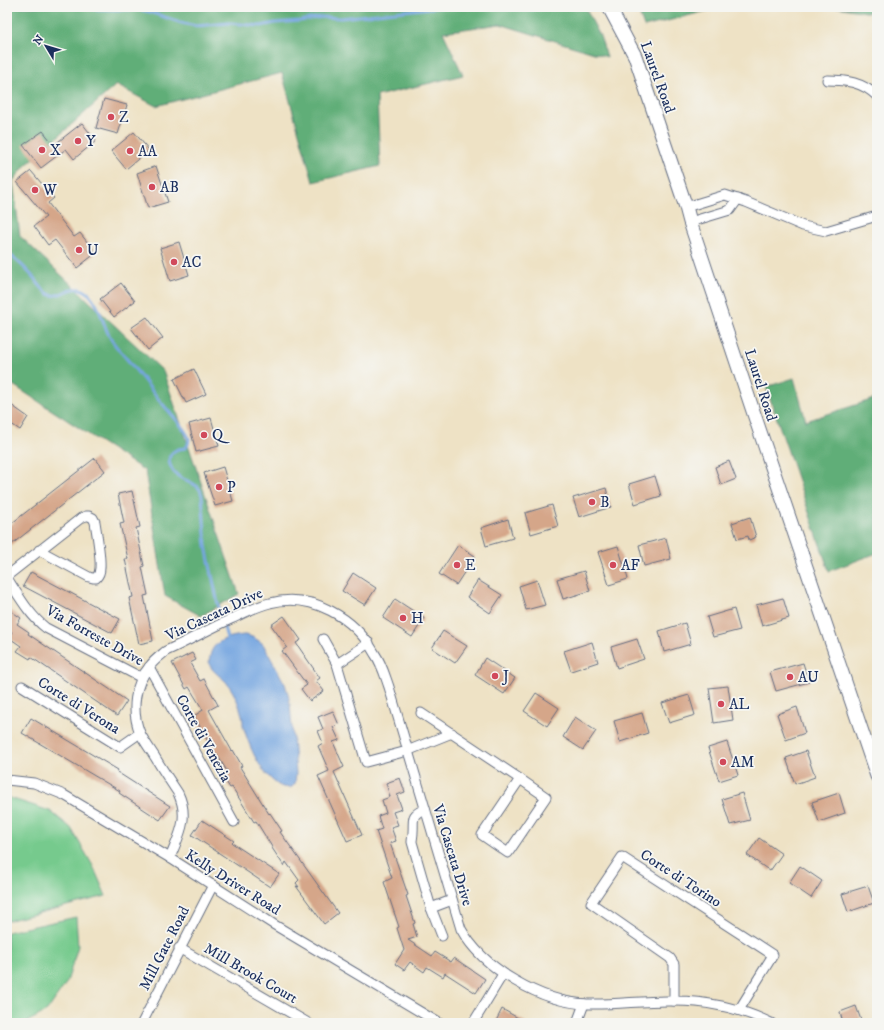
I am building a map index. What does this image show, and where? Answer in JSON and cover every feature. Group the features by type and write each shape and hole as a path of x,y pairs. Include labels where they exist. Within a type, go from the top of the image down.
{"main road":[{"name":"Laurel Road","path":"609,7 635,56 755,417 877,776"}],"street":[{"path":"827,80 841,80 858,84 870,89 877,96"},
{"path":"686,207 725,195 772,212 803,226 826,231 877,216"},
{"path":"690,222 730,210 738,199"},
{"path":"7,577 39,550 81,518 86,516 93,518 96,527 100,561 99,574 96,578 89,577 39,550"},
{"name":"Via Forreste Drive","path":"7,577 26,607 39,623 142,678"},
{"name":"Via Cascata Drive","path":"170,858 182,825 184,808 178,793 140,733 137,722 135,702 142,678 149,667 166,652 228,620 272,602 290,600 307,602 326,608 349,623 369,643 380,662 461,929 465,937 481,954 504,974 528,988 554,999 584,1004 674,1000 710,1003 739,1010 771,1023"},
{"path":"323,639 337,664 366,762 407,751 452,733"},
{"path":"337,664 369,643"},
{"name":"Corte di Venezia","path":"149,667 234,822"},
{"name":"Corte di Verona","path":"22,686 120,747 140,733"},
{"path":"421,713 452,733 520,779 546,797 508,853 482,835 520,779"},
{"name":"Kelly Driver Road","path":"7,780 34,784 64,795 170,858 273,924 439,1023"},
{"path":"425,810 416,813 414,816 412,822 412,842 431,908 442,936"},
{"name":"Corte di Torino","path":"674,1000 674,964 670,958 591,904 622,857 773,955 739,1010"},
{"name":"Mill Gate Road","path":"142,1023 212,885"},
{"path":"431,908 452,900"},
{"name":"Mill Brook Court","path":"179,948 308,1023"},
{"path":"473,1023 504,974"},
{"path":"579,1023 578,1020 584,1004"}],"green space":[{"path":"7,7 585,7 600,36 607,57 500,24 443,32 463,75 377,96 380,166 313,182 282,73 156,106 116,85 25,166 13,181 20,236 163,371 239,594 201,616 165,596 145,471 7,381"},
{"path":"635,7 722,7 644,27"},
{"path":"837,7 877,7 877,14"},
{"path":"794,378 806,421 877,398 877,553 829,571 766,387"},
{"path":"7,797 50,811 71,828 93,866 106,896 7,921"},
{"path":"76,917 78,946 67,982 47,1011 25,1023 7,1023 7,932"}],"water":[{"path":"245,635 255,638 263,644 285,684 290,705 296,773 295,784 292,787 283,787 278,785 261,768 248,739 243,725 241,711 235,696 227,683 210,666 209,660 212,651 218,643 234,636"}],"building":[{"name":"Z","path":"104,99 127,105 118,134 96,128"},
{"path":"82,123 96,141 74,159 66,149 41,168 23,145 43,131 54,145"},
{"name":"AA","path":"134,132 149,150 126,169 111,151"},
{"name":"AB","path":"156,166 168,202 148,208 137,173"},
{"path":"31,171 54,198 48,203 74,237 80,233 96,253 77,268 55,240 48,245 34,226 46,217 17,182"},
{"name":"AC","path":"179,242 189,275 170,281 160,248"},
{"path":"121,283 135,301 114,317 100,299"},
{"path":"147,317 163,338 148,350 131,328"},
{"path":"194,369 206,394 186,403 174,379"},
{"path":"7,402 28,417 20,430 7,421"},
{"name":"Q","path":"211,418 219,446 196,452 189,424"},
{"path":"95,458 105,471 7,548 7,527"},
{"path":"729,461 736,479 721,485 715,467"},
{"name":"P","path":"223,467 233,501 215,506 204,473"},
{"path":"655,476 661,496 635,504 629,484"},
{"name":"B","path":"606,488 611,507 579,517 573,498"},
{"path":"132,491 140,527 136,528 144,566 142,567 148,595 144,596 153,641 139,644 129,598 133,597 125,559 128,559 120,524 124,523 118,494"},
{"path":"552,505 558,526 531,534 525,513"},
{"path":"750,517 756,537 749,540 748,536 737,539 732,523"},
{"path":"508,519 513,538 486,546 481,528"},
{"path":"666,538 671,559 644,566 639,545"},
{"name":"E","path":"458,545 475,556 456,585 439,574"},
{"name":"AF","path":"618,546 628,579 609,585 598,552"},
{"path":"584,571 590,591 563,599 557,579"},
{"path":"31,572 120,619 112,633 23,586"},
{"path":"353,573 376,588 365,605 342,591"},
{"path":"478,580 502,595 490,613 467,597"},
{"path":"537,580 545,605 526,610 519,586"},
{"path":"783,598 789,618 762,626 756,605"},
{"name":"H","path":"395,599 424,618 412,637 383,618"},
{"path":"7,608 21,618 17,624 29,632 28,634 127,701 117,716 31,657 30,659 17,651 21,646 8,637 12,632 7,628"},
{"path":"734,609 740,630 713,637 707,617"},
{"path":"284,616 301,640 296,643 320,678 316,681 324,691 310,701 301,689 307,685 282,651 287,647 271,625"},
{"path":"685,623 691,644 664,652 659,631"},
{"path":"443,631 467,646 455,663 432,648"},
{"path":"637,639 644,659 617,668 611,647"},
{"path":"592,642 598,662 571,671 564,651"},
{"path":"192,653 196,660 190,663 200,681 204,679 218,705 209,710 242,766 240,767 269,814 270,813 282,831 280,832 338,913 324,924 296,886 299,887 296,883 299,880 286,862 284,866 256,821 254,822 232,787 230,788 221,774 227,771 216,753 215,754 194,716 203,710 189,687 186,689 172,663"},
{"name":"J","path":"485,658 515,678 504,694 475,675"},
{"name":"AU","path":"803,663 809,682 776,691 770,672"},
{"name":"AL","path":"728,686 733,720 714,723 709,688"},
{"path":"536,693 559,708 547,726 524,711"},
{"path":"689,695 695,715 669,723 662,703"},
{"path":"797,707 805,733 786,740 777,714"},
{"path":"333,711 339,725 333,727 339,740 333,742 344,767 334,772 362,835 347,841 318,776 329,771 318,746 323,743 318,731 323,729 318,717"},
{"path":"642,713 648,733 620,742 614,721"},
{"path":"575,717 596,731 583,750 563,737"},
{"path":"31,718 118,770 117,772 170,806 160,820 119,793 120,791 22,733"},
{"name":"AM","path":"727,742 738,775 719,781 708,748"},
{"path":"806,751 815,777 795,784 786,758"},
{"path":"400,778 405,792 397,795 402,809 393,812 398,825 391,827 396,841 390,843 408,895 406,896 415,923 413,924 417,937 408,940 432,956 435,952 451,962 454,958 485,979 476,993 445,973 443,977 427,967 424,972 410,962 404,970 395,964 404,950 397,928 399,927 384,882 392,878 376,831 382,829 378,816 386,813 382,800 390,797 386,783"},
{"path":"742,793 750,820 730,825 722,799"},
{"path":"839,793 845,813 819,822 812,802"},
{"path":"202,820 234,841 232,843 279,874 270,887 192,835"},
{"path":"759,838 782,854 770,871 747,855"},
{"path":"800,866 822,881 811,898 789,883"},
{"path":"868,886 874,903 848,912 842,894"},
{"path":"856,1006 862,1023 843,1023 840,1012"},
{"path":"502,1009 527,1023 495,1023"}],"waterway":[{"path":"85,7 94,9 141,10 196,26 229,23 261,26 321,17 341,18 440,7"},
{"path":"509,7 531,9 543,7"},
{"path":"7,253 21,264 48,294 55,295 73,289 83,290 88,293 99,309 114,344 180,424 187,435 189,443 186,448 177,449 172,453 169,460 174,472 177,475 192,483 201,491 206,546 219,609 228,642"}],"place":[{"name":"Z","path":"111,117"},
{"name":"Y","path":"78,141"},
{"name":"X","path":"42,150"},
{"name":"AA","path":"130,151"},
{"name":"AB","path":"152,187"},
{"name":"W","path":"35,190"},
{"name":"U","path":"79,250"},
{"name":"AC","path":"174,262"},
{"name":"Q","path":"204,435"},
{"name":"P","path":"219,487"},
{"name":"B","path":"592,502"},
{"name":"E","path":"457,565"},
{"name":"AF","path":"613,565"},
{"name":"H","path":"403,618"},
{"name":"J","path":"495,676"},
{"name":"AU","path":"790,677"},
{"name":"AL","path":"721,704"},
{"name":"AM","path":"723,762"}]}
